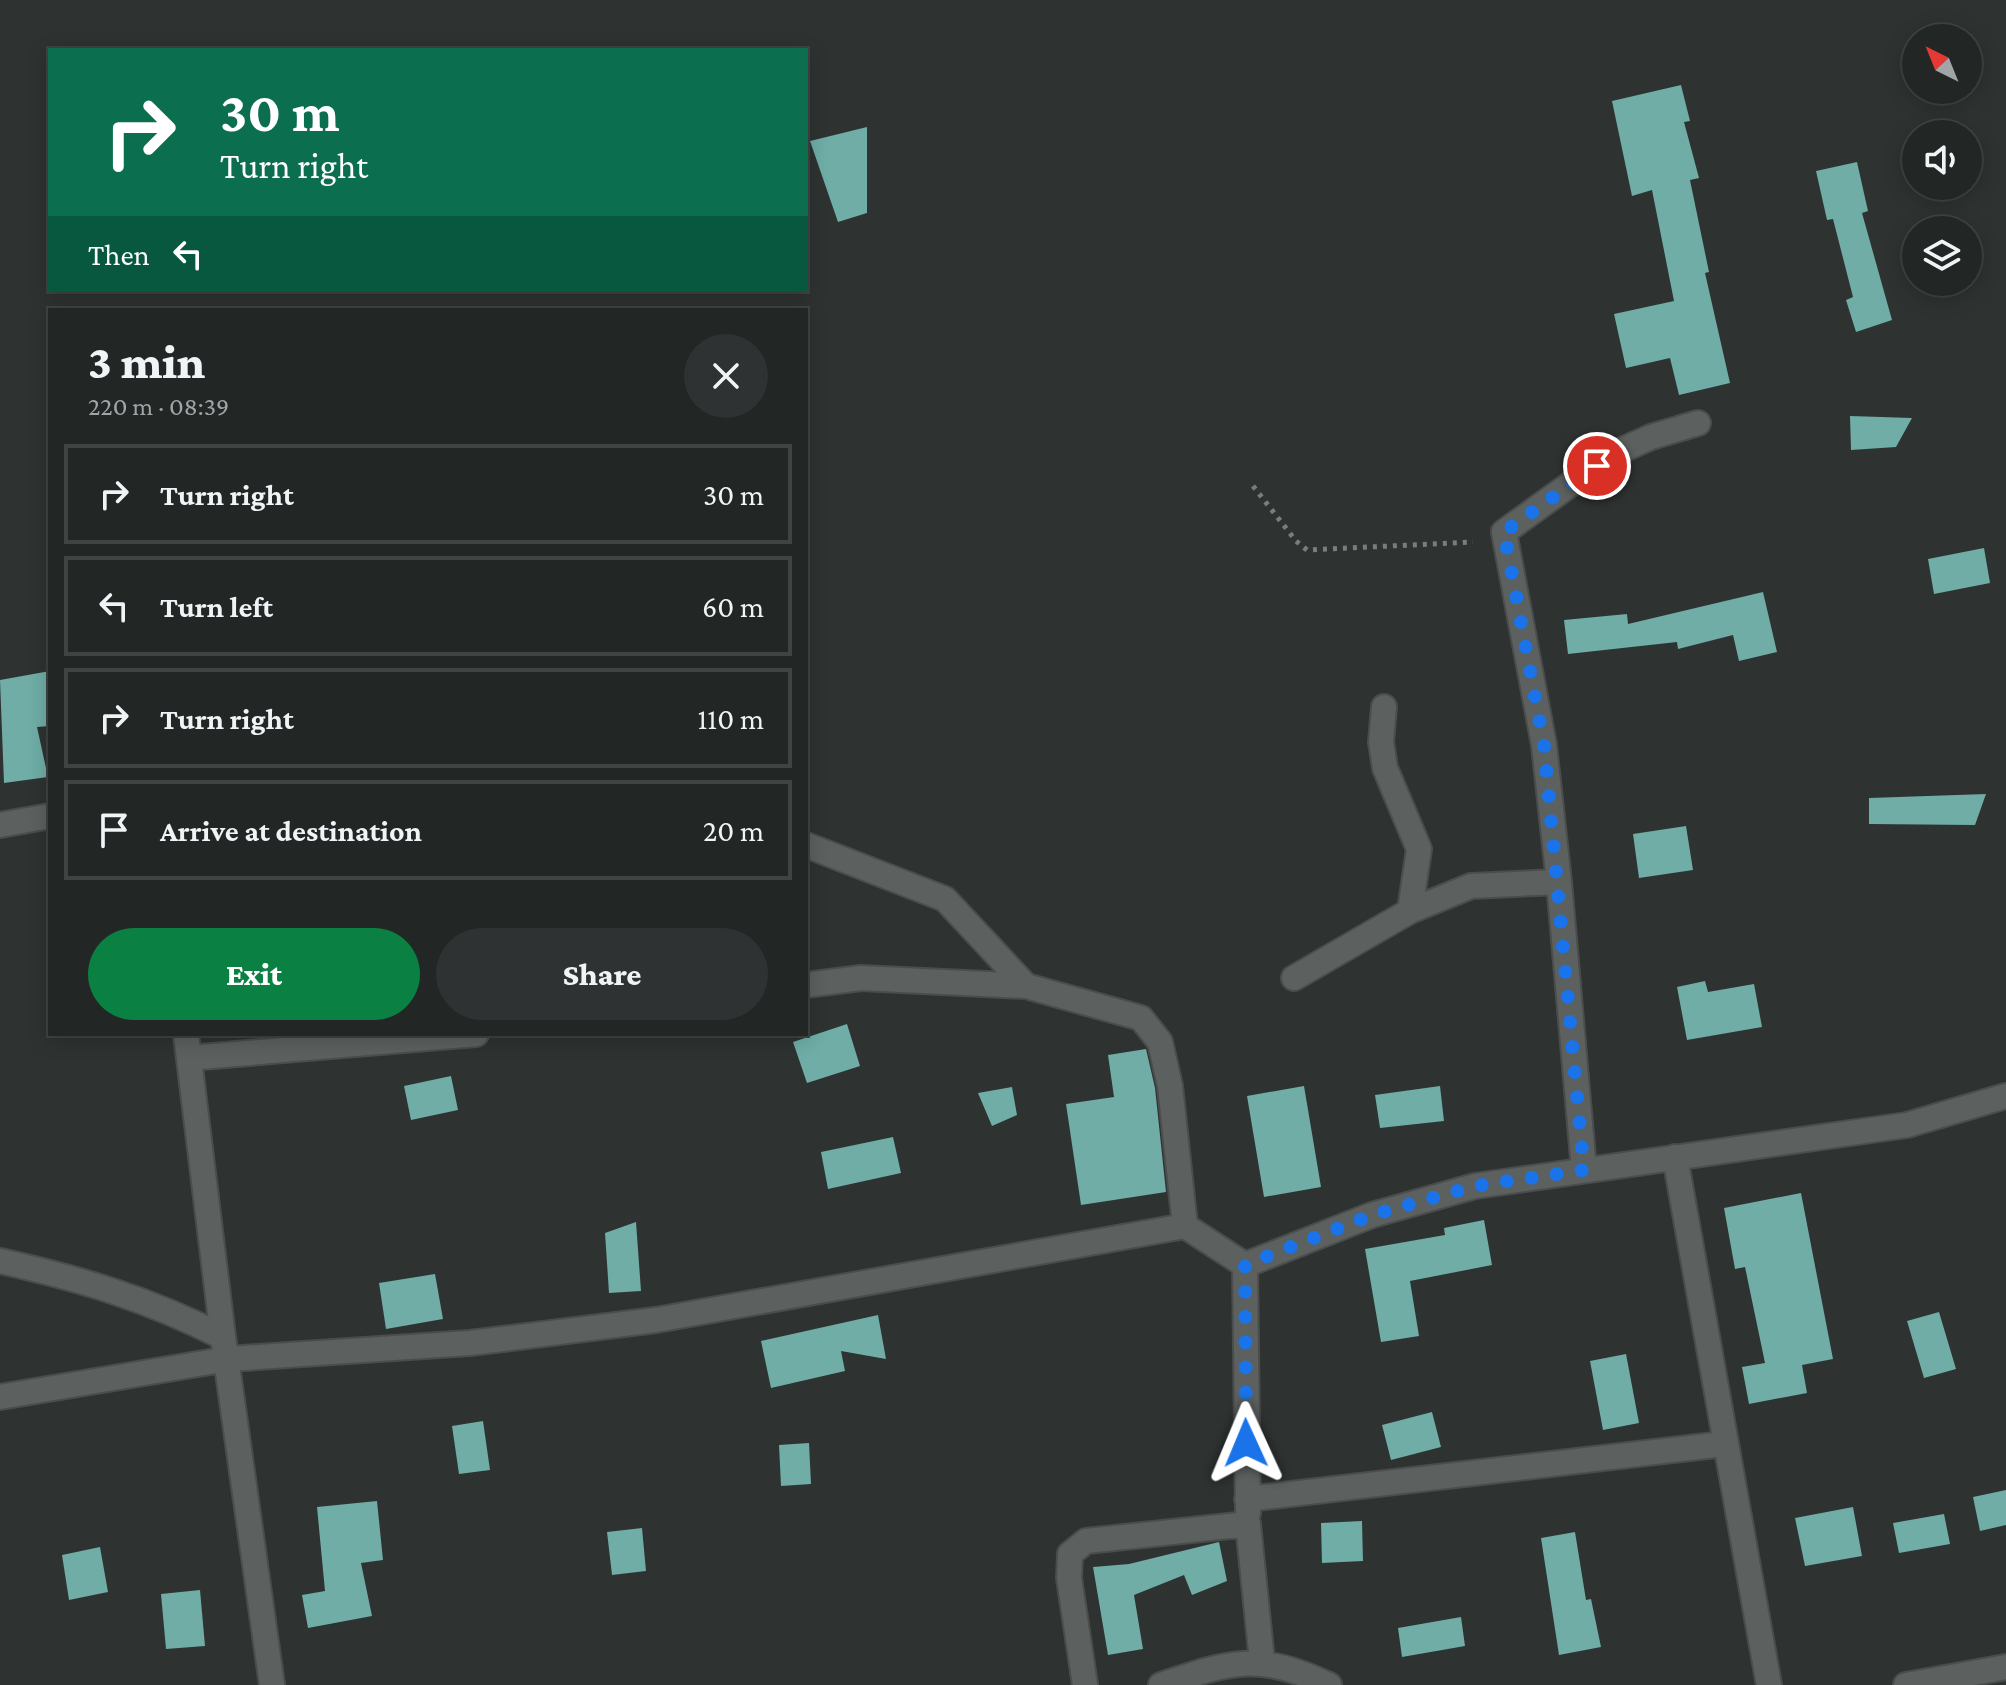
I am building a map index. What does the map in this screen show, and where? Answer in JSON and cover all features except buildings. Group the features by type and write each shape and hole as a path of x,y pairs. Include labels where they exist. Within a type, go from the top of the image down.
{"street":[{"path":"1584,1170 1544,745 1504,532 1611,455 1651,437 1698,423"},
{"path":"1384,707 1381,742 1385,768 1419,849 1410,911"},
{"path":"0,825 48,816"},
{"path":"808,846 945,899 1026,986"},
{"path":"1294,978 1410,911 1471,886 1559,882"},
{"path":"808,985 861,978 1026,986 1141,1018 1160,1042 1170,1086 1185,1226"},
{"path":"272,1685 187,1046 428,1036"},
{"path":"1245,1265 1372,1215 1475,1186 1907,1125 2006,1096"},
{"path":"1675,1157 1769,1685"},
{"path":"0,1397 225,1348 470,1343 656,1320 1185,1226 1245,1265"},
{"path":"0,1261 105,1286 146,1300 225,1348"},
{"path":"1245,1265 1248,1524 1262,1661"},
{"path":"1247,1499 1724,1444"},
{"path":"1085,1685 1069,1578 1070,1554 1086,1541 1248,1524"},
{"path":"1161,1685 1193,1672 1262,1661 1298,1671 1329,1685"},
{"path":"1906,1685 2006,1667"}],"path":[{"path":"1253,486 1296,541 1307,550 1480,541 1504,532"}],"route":[{"path":"1246,1443 1245,1265 1372,1215 1475,1186 1584,1170 1544,745 1504,532 1597,466"}]}
